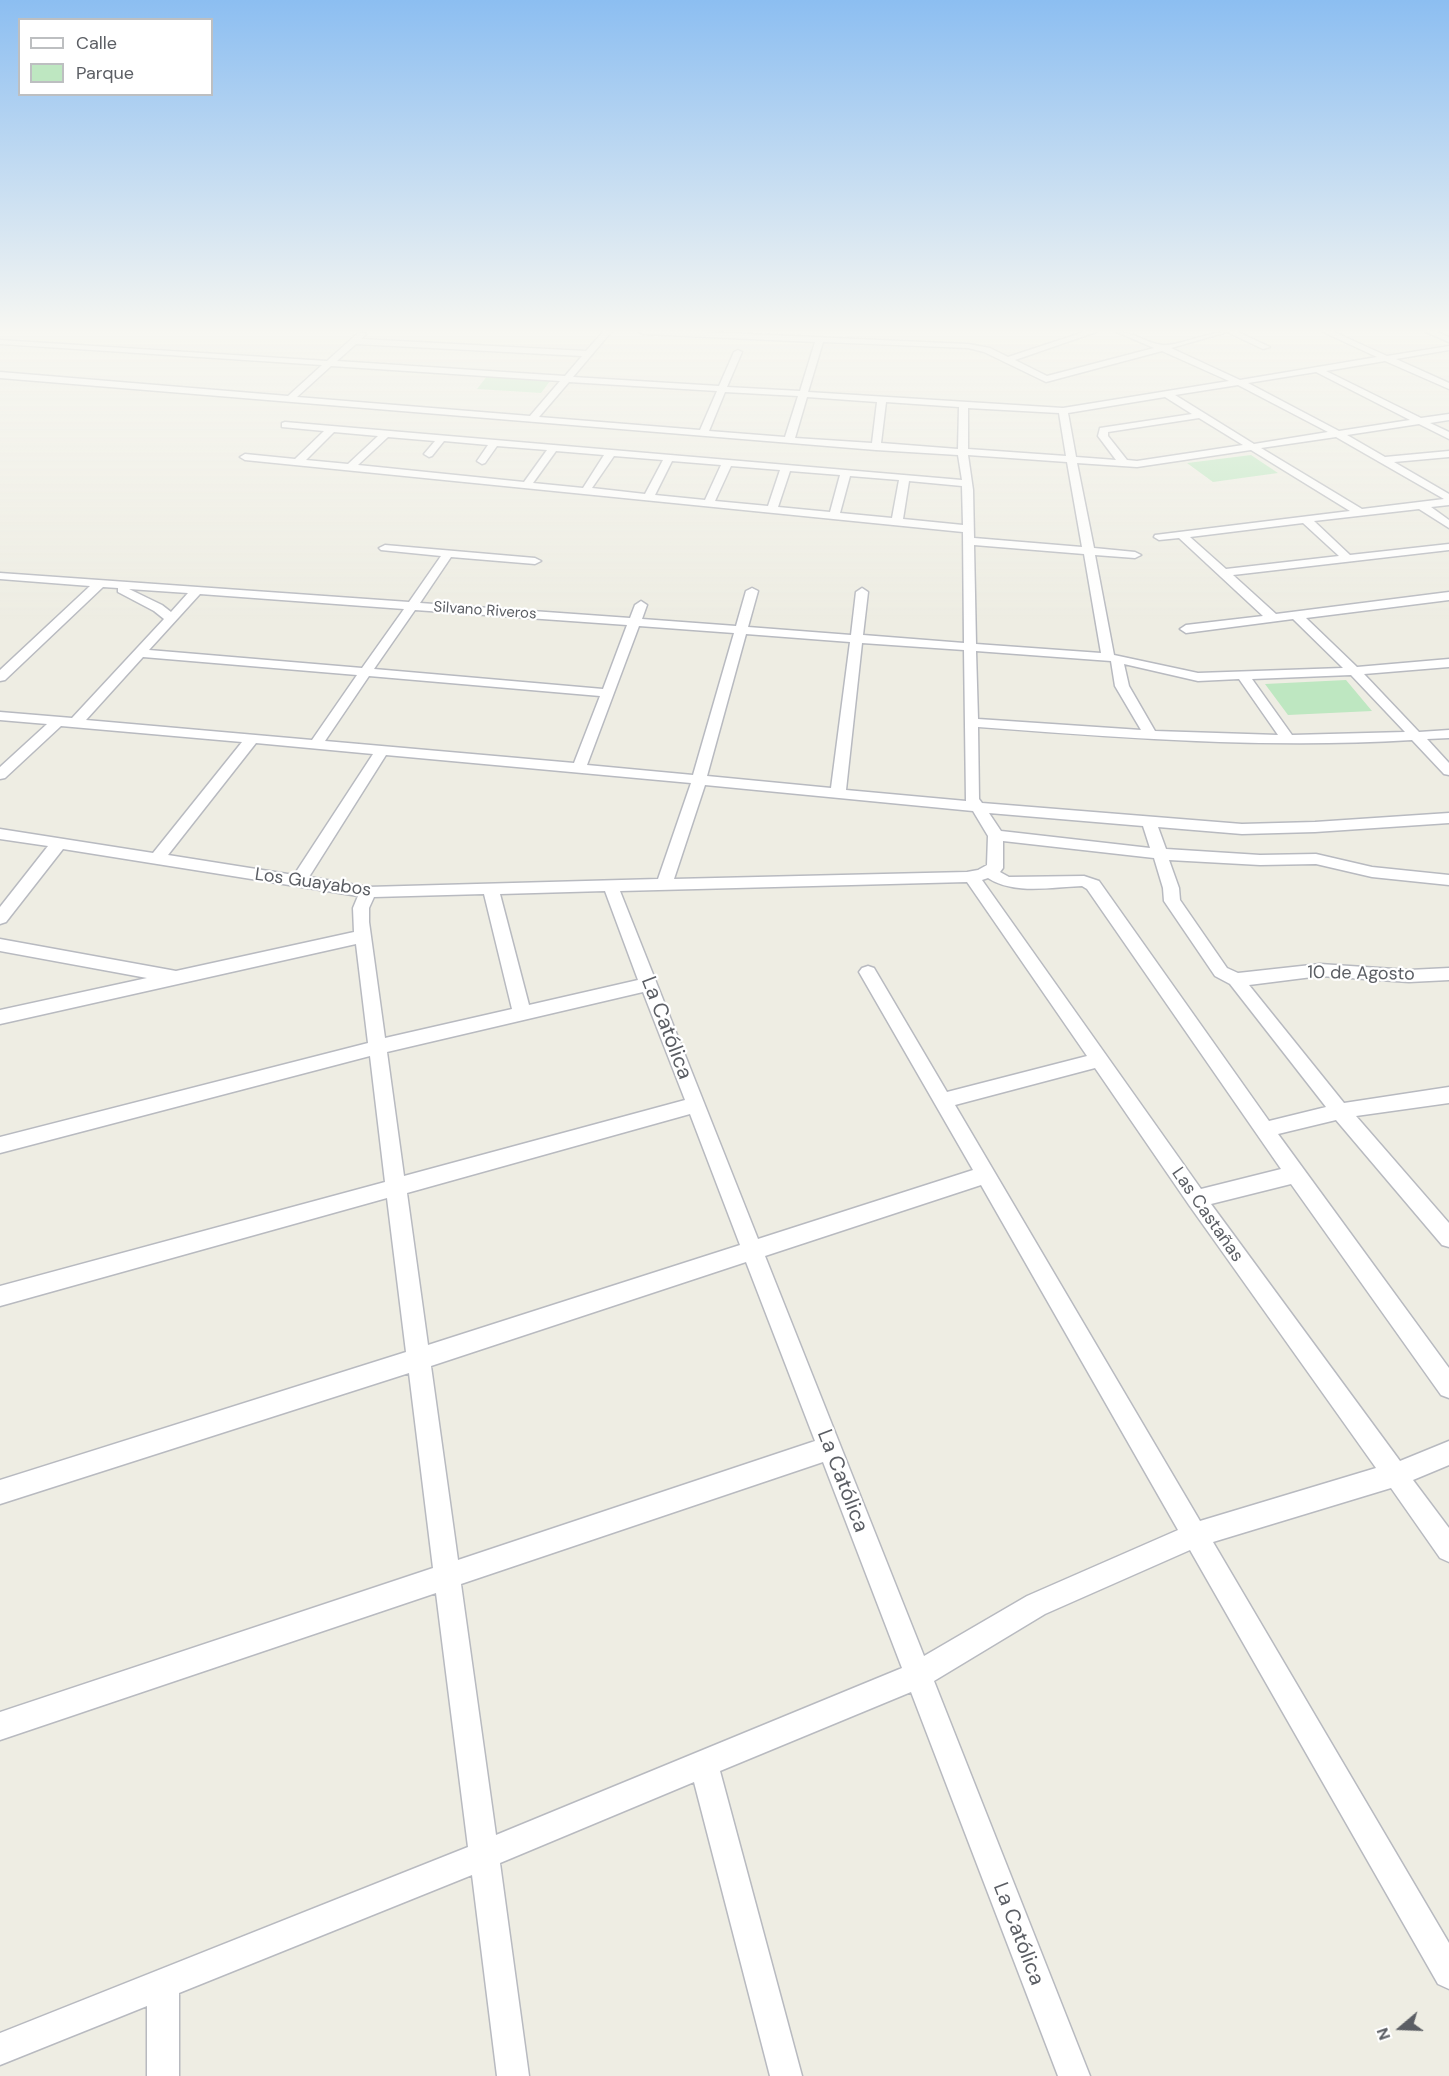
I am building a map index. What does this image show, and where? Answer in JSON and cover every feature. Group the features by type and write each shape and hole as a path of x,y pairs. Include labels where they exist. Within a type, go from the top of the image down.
{"street":[{"path":"298,462 332,429 727,463 876,447 1147,464 1370,429"},
{"path":"678,429 789,440"},
{"path":"772,509 794,457 789,440 792,429"},
{"path":"876,447 878,429"},
{"path":"963,429 969,535 972,799 987,818 995,835 997,847 994,868 980,874"},
{"path":"1066,429 1089,551 1113,658 1122,686 1152,736"},
{"path":"1110,429 1103,430 1103,436 1125,464"},
{"path":"1224,429 1361,513"},
{"path":"1328,429 1449,500"},
{"path":"1435,429 1449,436"},
{"path":"351,467 385,434"},
{"path":"429,454 441,439"},
{"path":"482,461 494,444"},
{"path":"527,484 553,449"},
{"path":"586,490 610,454"},
{"path":"1384,460 1449,454"},
{"path":"244,457 834,515 897,522 969,535 1089,551 1135,555"},
{"path":"794,457 846,473 966,483"},
{"path":"649,496 668,459"},
{"path":"709,502 727,463"},
{"path":"834,515 846,473"},
{"path":"897,522 904,478"},
{"path":"1159,537 1449,500"},
{"path":"1421,505 1449,525"},
{"path":"1306,520 1329,538 1331,544 1347,557"},
{"path":"1182,535 1273,618"},
{"path":"1347,557 1352,554 1449,542"},
{"path":"1224,573 1449,547"},
{"path":"385,548 535,561"},
{"path":"316,744 448,554"},
{"name":"Silvano Riveros","path":"0,576 1113,658 1198,677 1354,671 1449,663"},
{"path":"0,676 104,584 135,595 158,608 171,619"},
{"path":"76,722 197,591"},
{"path":"665,883 699,780 752,591"},
{"path":"838,794 862,592"},
{"path":"1186,629 1449,596"},
{"path":"579,768 641,605"},
{"path":"1296,615 1354,671 1449,771"},
{"path":"140,653 607,693"},
{"path":"1243,676 1289,740"},
{"path":"0,716 579,768 977,807 1242,829 1449,818"},
{"path":"0,775 58,721"},
{"path":"970,722 1152,736 1289,740 1449,734"},
{"path":"158,859 252,739"},
{"path":"298,882 382,750"},
{"path":"1149,820 1171,888 1172,901 1221,972 1236,980 1340,1111 1449,1238"},
{"name":"Los Guayabos","path":"0,834 368,892 980,874"},
{"path":"995,835 1160,854 1260,860 1316,859 1372,872 1449,880"},
{"path":"0,918 59,843"},
{"path":"980,874 1013,883 1084,881 1093,885 1295,1174 1449,1387"},
{"name":"Las Castañas","path":"980,874 1099,1060 1196,1199 1449,1549"},
{"name":"La Católica","path":"610,885 1074,2076"},
{"path":"491,889 522,1014"},
{"path":"368,892 361,908 363,936 513,2076"},
{"path":"0,1017 363,936"},
{"path":"0,945 179,978"},
{"name":"10 de Agosto","path":"1236,980 1320,970 1409,976 1449,974"},
{"path":"868,972 1449,1973"},
{"path":"0,1145 378,1047 649,984"},
{"path":"942,1101 1099,1060"},
{"path":"1264,1130 1340,1111 1449,1095"},
{"path":"0,1296 696,1105"},
{"path":"0,1492 419,1359 985,1174"},
{"path":"1196,1199 1295,1174"},
{"path":"0,1726 830,1448"},
{"path":"0,2049 484,1855 918,1675 1036,1605 1196,1535 1395,1475 1449,1453"},
{"path":"704,1764 786,2076"},
{"path":"163,1983 163,2076"}],"green space":[{"path":"1251,455 1278,473 1213,482 1187,463"},
{"path":"1346,680 1372,711 1288,715 1265,684"}]}
